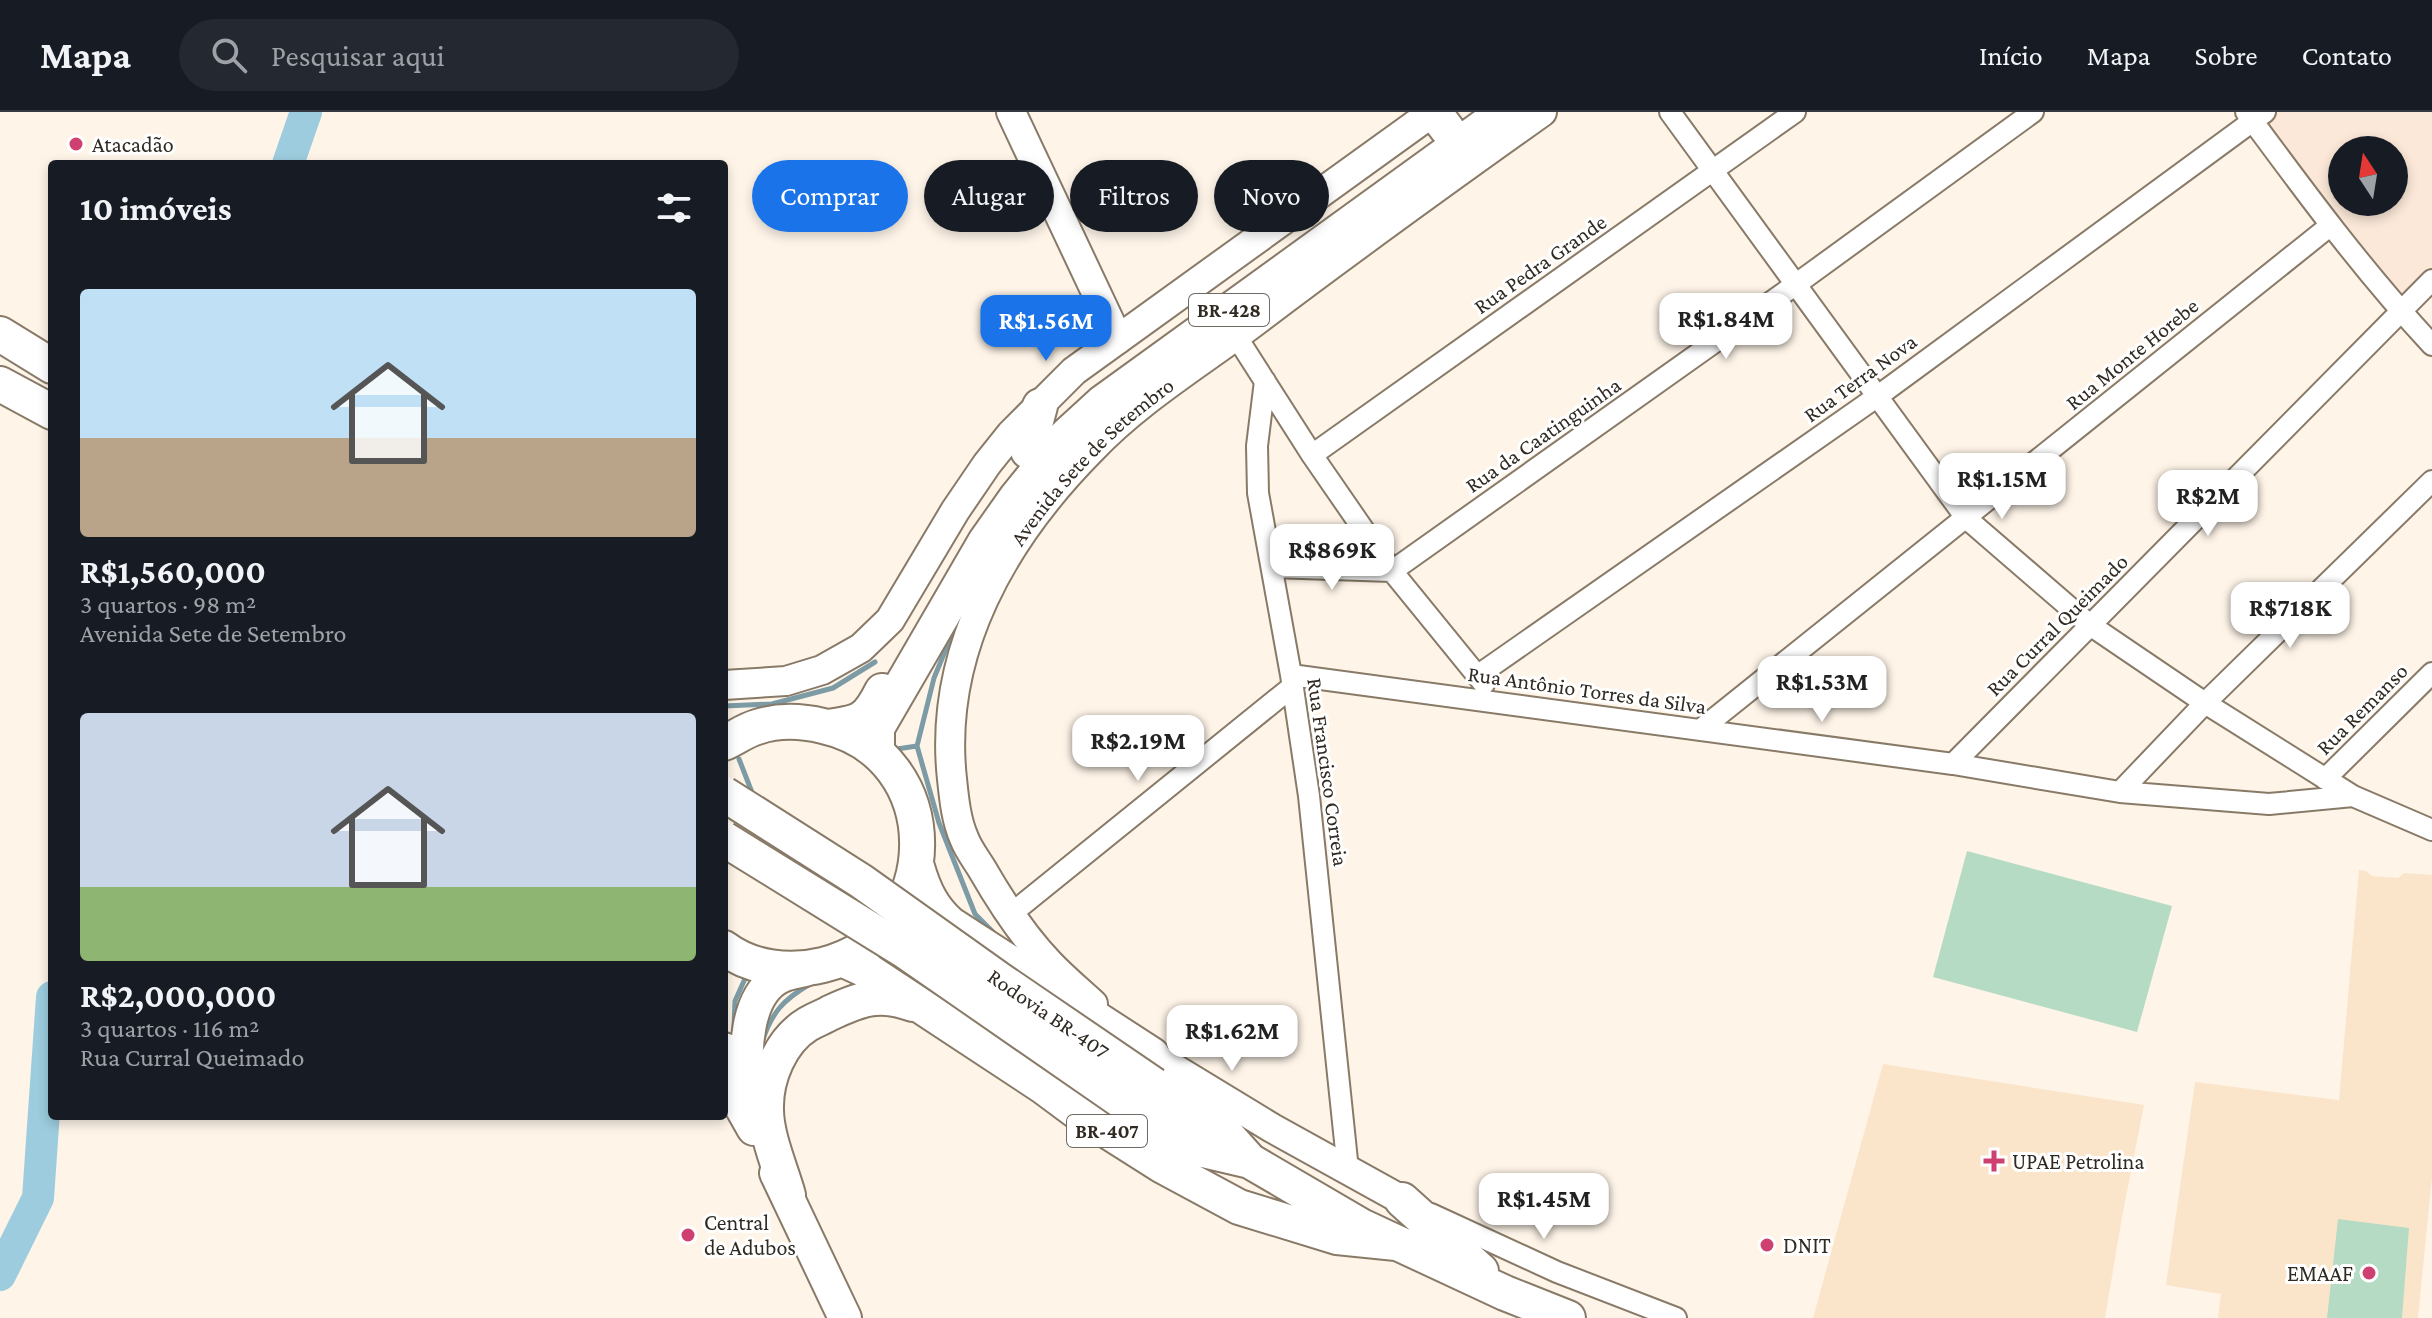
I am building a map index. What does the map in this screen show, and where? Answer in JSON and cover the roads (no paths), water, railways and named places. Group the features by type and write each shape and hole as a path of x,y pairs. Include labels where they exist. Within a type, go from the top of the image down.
{"highway":[{"name":"Avenida Sete de Setembro","path":"877,752 877,728 985,542 1067,435 1102,403 1234,322 1504,112"},
{"name":"Avenida Sete de Setembro","path":"827,727 864,719 874,707 921,617 999,487 1055,420 1094,384 1446,116"},
{"path":"1234,322 1300,287"},
{"path":"0,334 48,364"},
{"path":"0,384 48,410"},
{"path":"1028,451 1040,406"},
{"path":"728,741 758,726 800,721 841,730 877,752 904,785 918,825 917,867 903,907 877,938 844,960 805,970 764,967 728,950"},
{"name":"Rodovia BR-407","path":"728,797 861,881 1148,1084 1199,1149 1250,1161 1396,1243"},
{"name":"Rodovia BR-407","path":"728,841 905,951 1148,1084"},
{"name":"BR-407","path":"917,867 938,914 1148,1084"},
{"name":"BR-407","path":"844,960 868,971 1149,1157 1239,1207 1337,1237 1396,1243 1568,1318"},
{"path":"788,1195 765,1112 776,1061 787,1044 806,1025 853,1002 875,996 921,1006"},
{"path":"728,1082 754,1128"},
{"path":"1402,1200 1505,1293"}],"main road":[{"path":"1011,112 1118,339"},
{"path":"1300,287 1542,112"},
{"name":"Avenida Sete de Setembro","path":"728,685 786,681 822,670 861,648 890,620 987,464 1011,434 1074,371 1446,116"},
{"name":"Avenida Sete de Setembro","path":"1234,322 1090,450 1037,512 1011,549 977,609 960,660 951,702 948,751 953,790 964,838 1011,914 1148,1084 1272,1128 1402,1200"},
{"path":"788,1195 762,1130 747,1074 745,1047 753,1013 764,992 778,977 805,970"},
{"path":"728,1060 754,1128 845,1318"}],"street":[{"path":"1670,112 1966,518 2090,625 2205,703 2353,796 2432,830"},
{"name":"Rua Pedra Grande","path":"1312,455 1795,112"},
{"name":"Rua da Caatinguinha","path":"1392,571 2033,112"},
{"path":"2255,115 2331,225 2400,311 2432,345"},
{"name":"Rua Terra Nova","path":"1477,676 1878,396 2255,115"},
{"name":"Rua Monte Horebe","path":"1700,730 2331,225"},
{"name":"Rua Curral Queimado","path":"1953,764 2432,280"},
{"path":"1234,322 1265,381 1392,571 1499,702"},
{"name":"Rua Francisco Correia","path":"1265,381 1256,469 1258,493 1309,796 1348,1170"},
{"path":"2120,792 2205,703 2432,481"},
{"path":"1272,567 1392,571"},
{"name":"Rua Remanso","path":"2325,779 2432,673"},
{"path":"1011,914 1292,681"},
{"name":"Rua Antônio Torres da Silva","path":"1292,681 1499,702 1953,764 2120,792 2269,804 2353,796"},
{"path":"1402,1200 1557,1272 1674,1317"}],"waterway":[{"path":"289,160 306,112"},
{"path":"955,627 934,678 917,746 939,823 975,914 994,933"},
{"path":"728,706 772,704 833,688 875,662"},
{"path":"890,750 917,746"},
{"path":"739,759 753,795"},
{"path":"734,1027 735,1001 748,972"},
{"path":"762,1042 780,1008 810,984"},
{"path":"0,1275 38,1198 48,1054"}],"place":[{"name":"Atacadão","path":"76,144"},
{"name":"UPAE Petrolina","path":"1994,1161"},
{"name":"Central de Adubos","path":"688,1235"},
{"name":"DNIT","path":"1767,1245"},
{"name":"EMAAF","path":"2369,1273"}]}
